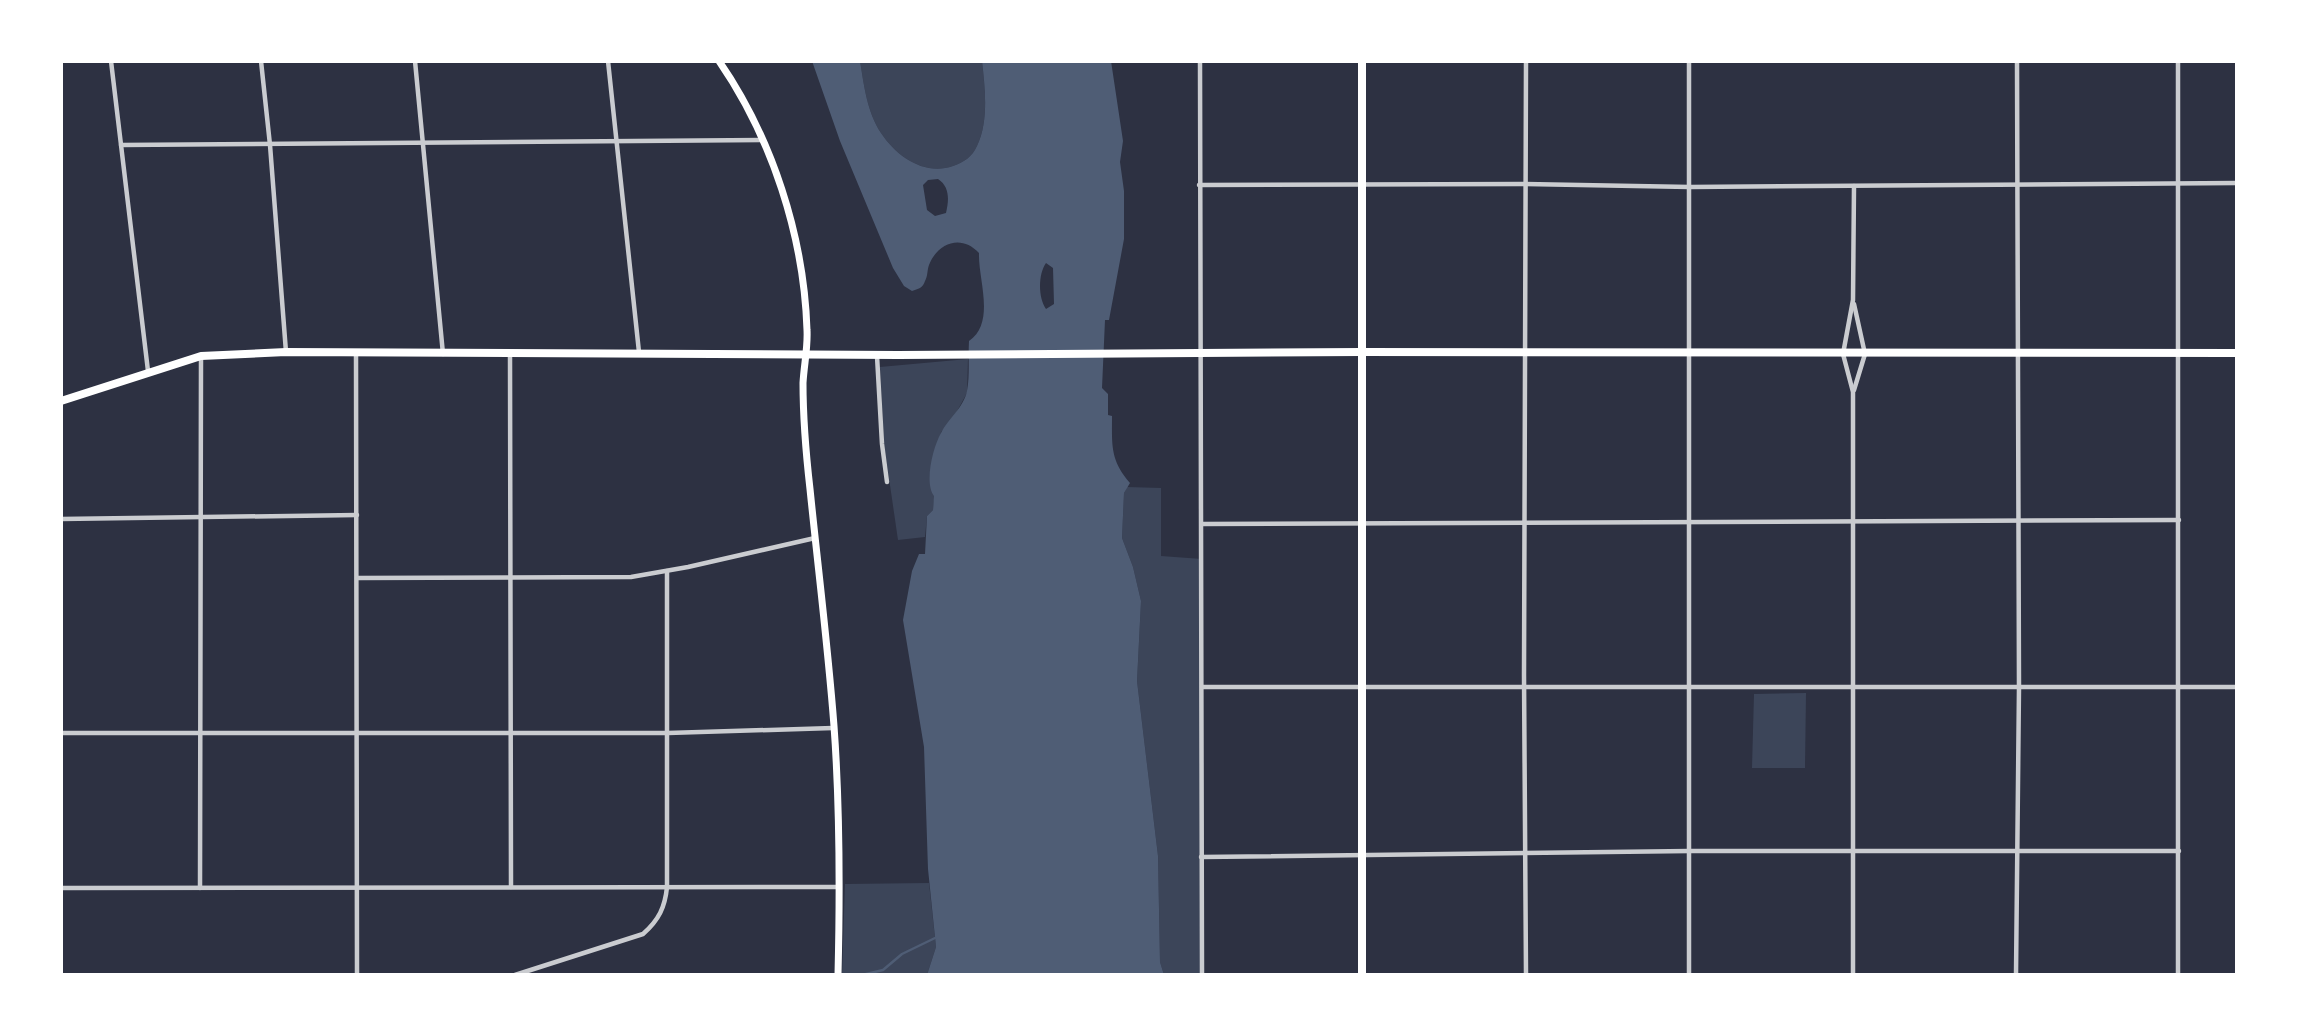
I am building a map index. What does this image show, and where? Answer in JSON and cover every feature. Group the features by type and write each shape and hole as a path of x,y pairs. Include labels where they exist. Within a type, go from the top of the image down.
{"main road":[{"path":"719,61 746,104 763,140 784,199 795,243 807,332 803,384 807,453 834,728 840,887 838,975"},
{"path":"1362,61 1362,975"},
{"path":"61,401 201,356 286,352 877,355 1362,352 2237,353"}],"street":[{"path":"111,61 148,372"},
{"path":"261,61 271,145 286,352"},
{"path":"415,61 443,354"},
{"path":"608,61 639,353"},
{"path":"1200,61 1202,975"},
{"path":"1526,61 1526,975"},
{"path":"1689,61 1689,975"},
{"path":"2016,975 2019,687 2017,61"},
{"path":"2178,61 2178,975"},
{"path":"121,145 763,140"},
{"path":"1199,185 1525,184 1690,187 2237,183"},
{"path":"1853,975 1853,392 1843,354 1853,300 1854,186"},
{"path":"1853,300 1865,354 1853,392"},
{"path":"356,354 357,975"},
{"path":"510,354 511,887"},
{"path":"877,355 887,482"},
{"path":"200,888 201,356"},
{"path":"61,519 357,515"},
{"path":"1202,524 2179,520"},
{"path":"357,578 631,577 816,538"},
{"path":"515,975 643,934 654,925 662,912 667,887 667,571"},
{"path":"1202,687 2237,687"},
{"path":"61,733 668,733 834,728"},
{"path":"1201,857 1690,851 2179,851"},
{"path":"61,888 840,887"}],"shaded area":[{"path":"812,61 860,61 869,107 881,133 903,157 922,166 943,168 967,159 975,150 981,136 985,104 982,61 1111,61 1123,141 1120,162 1124,191 1124,239 1109,320 1105,320 1102,388 1108,394 1108,415 1112,416 1112,444 1116,459 1130,483 1124,493 1122,538 1133,567 1141,601 1137,681 1158,856 1160,962 1164,975 927,975 936,947 928,869 924,747 903,620 912,571 919,554 925,554 927,516 933,510 934,496 930,474 935,447 967,391 969,341 982,323 984,300 979,253 958,242 944,246 933,257 922,287 912,291 904,286 893,268 840,141","holes":["938,179 947,190 948,203 946,213 935,216 927,210 923,185 928,180","1046,263 1053,268 1054,304 1046,309 1041,299 1040,286"]},
{"path":"860,61 982,61 985,115 981,136 973,153 961,163 943,168 922,166 903,157 876,125 867,98"},
{"path":"968,359 967,393 951,422 941,432 933,510 927,516 925,537 898,540 884,444 880,367"},
{"path":"1127,487 1161,488 1161,556 1202,559 1202,975 1164,975 1160,962 1158,856 1137,681 1141,601 1133,567 1122,538 1124,493"},
{"path":"1806,693 1805,768 1752,768 1754,694"},
{"path":"929,883 936,947 927,975 842,975 845,884"}],"waterway":[{"path":"862,975 883,970 902,954 935,938"}]}
